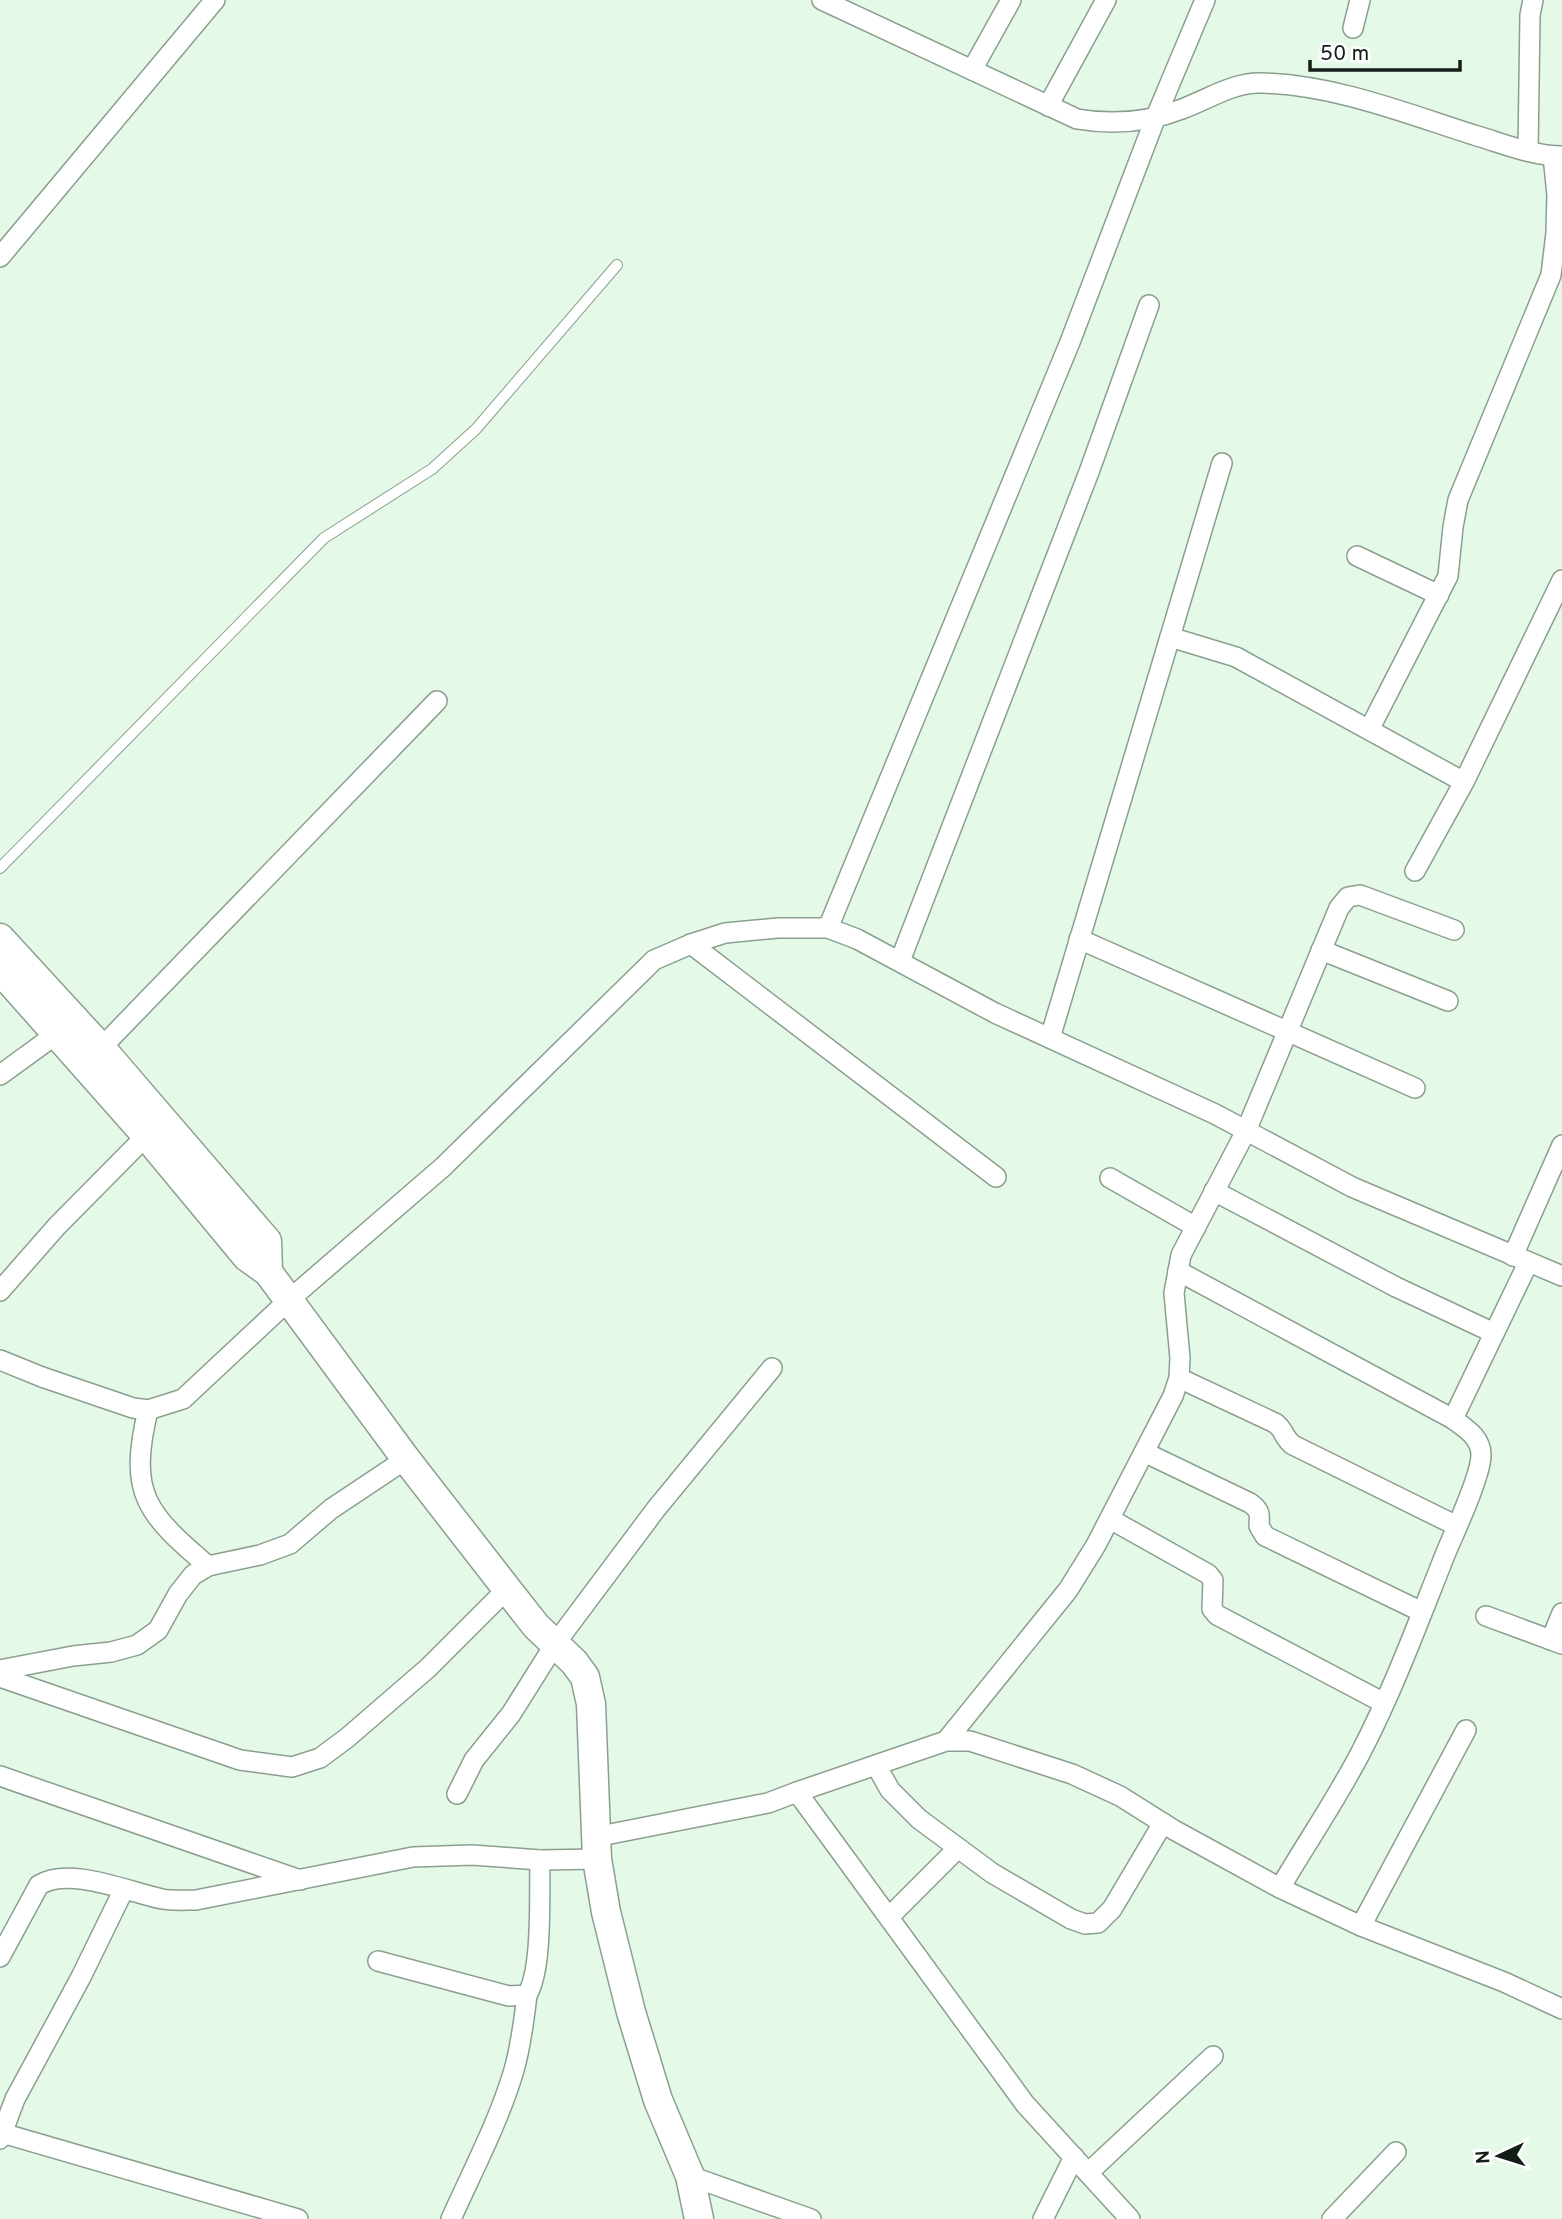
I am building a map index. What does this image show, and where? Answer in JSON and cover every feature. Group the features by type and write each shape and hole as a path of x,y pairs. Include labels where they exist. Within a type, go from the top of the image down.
{"street":[{"path":"0,257 215,0"},
{"path":"822,0 1077,119 1099,123 1155,119 1231,87 1259,83 1303,86 1344,94 1528,151 1558,156 1556,233 1550,275 1458,500 1452,527 1448,576 1370,728"},
{"path":"972,70 1010,0"},
{"path":"1048,106 1106,0"},
{"path":"828,928 1070,342 1155,119 1205,0"},
{"path":"1353,29 1360,0"},
{"path":"1528,151 1530,15 1533,0"},
{"path":"900,961 1084,485 1149,305"},
{"path":"1045,1035 1079,939 1222,463"},
{"path":"1357,556 1439,595"},
{"path":"1415,871 1464,782 1562,580"},
{"path":"1170,637 1236,657 1370,728 1464,782"},
{"path":"101,1048 436,701"},
{"path":"946,1741 1068,1590 1146,1453 1173,1396 1179,1378 1180,1358 1174,1293 1181,1255 1246,1131 1339,908 1348,897 1360,895 1454,930"},
{"path":"0,1360 134,1408 148,1410 183,1399 290,1299 443,1167 654,960 725,933 778,928 828,928 857,939 995,1013 1215,1114 1352,1187 1562,1276"},
{"path":"0,938 67,1027 155,1127 267,1241 268,1272 406,1459 507,1589 536,1626 574,1662 584,1677 591,1704 596,1848 606,1912 631,2012 658,2099 690,2176 699,2219"},
{"path":"1079,939 1415,1087"},
{"path":"691,944 996,1177"},
{"path":"1321,950 1448,1001"},
{"path":"0,970 67,1027 101,1048 155,1127"},
{"path":"0,1074 67,1027"},
{"path":"0,1291 57,1226 155,1127"},
{"path":"1453,1419 1494,1333 1562,1145"},
{"path":"1110,1178 1196,1227"},
{"path":"1214,1191 1395,1287 1494,1333"},
{"path":"1178,1271 1453,1419 1470,1432 1478,1442 1481,1454 1479,1468 1457,1525 1361,1753 1280,1888"},
{"path":"457,1794 474,1760 511,1714 555,1644 656,1510 772,1368"},
{"path":"1179,1378 1275,1423 1281,1427 1287,1441 1293,1445 1457,1525"},
{"path":"148,1410 139,1461 141,1484 162,1525 208,1566"},
{"path":"1146,1453 1250,1503 1257,1508 1260,1515 1258,1526 1265,1536 1422,1612"},
{"path":"0,1671 137,1645 158,1630 178,1594 193,1575 208,1566 260,1555 290,1544 331,1509 406,1459"},
{"path":"1110,1519 1208,1574 1213,1580 1212,1609 1217,1615 1384,1703"},
{"path":"0,1677 240,1760 292,1767 320,1758 347,1738 428,1668 507,1589"},
{"path":"1486,1616 1557,1642 1562,1613"},
{"path":"1361,1926 1466,1730"},
{"path":"0,1957 39,1885 50,1879 68,1877 165,1899 196,1900 413,1857 472,1855 540,1860 768,1803 946,1741 970,1741 1072,1774 1120,1796 1280,1888 1361,1926 1504,1982 1562,2009"},
{"path":"876,1765 890,1790 919,1819 992,1873 1070,1919 1085,1924 1098,1923 1112,1909 1163,1823"},
{"path":"0,1776 301,1880"},
{"path":"797,1792 1025,2104 1130,2219"},
{"path":"889,1917 958,1848"},
{"path":"451,2219 498,2115 514,2069 523,2030 527,1995 534,1984 540,1860"},
{"path":"124,1889 76,1987 15,2099 1,2136 298,2219"},
{"path":"378,1961 509,1996 527,1995"},
{"path":"1088,2173 1213,2056"},
{"path":"1332,2219 1396,2152"},
{"path":"1043,2219 1074,2157"},
{"path":"690,2176 811,2219"}],"lane":[{"path":"0,868 324,538 432,469 476,429 617,265"}]}
